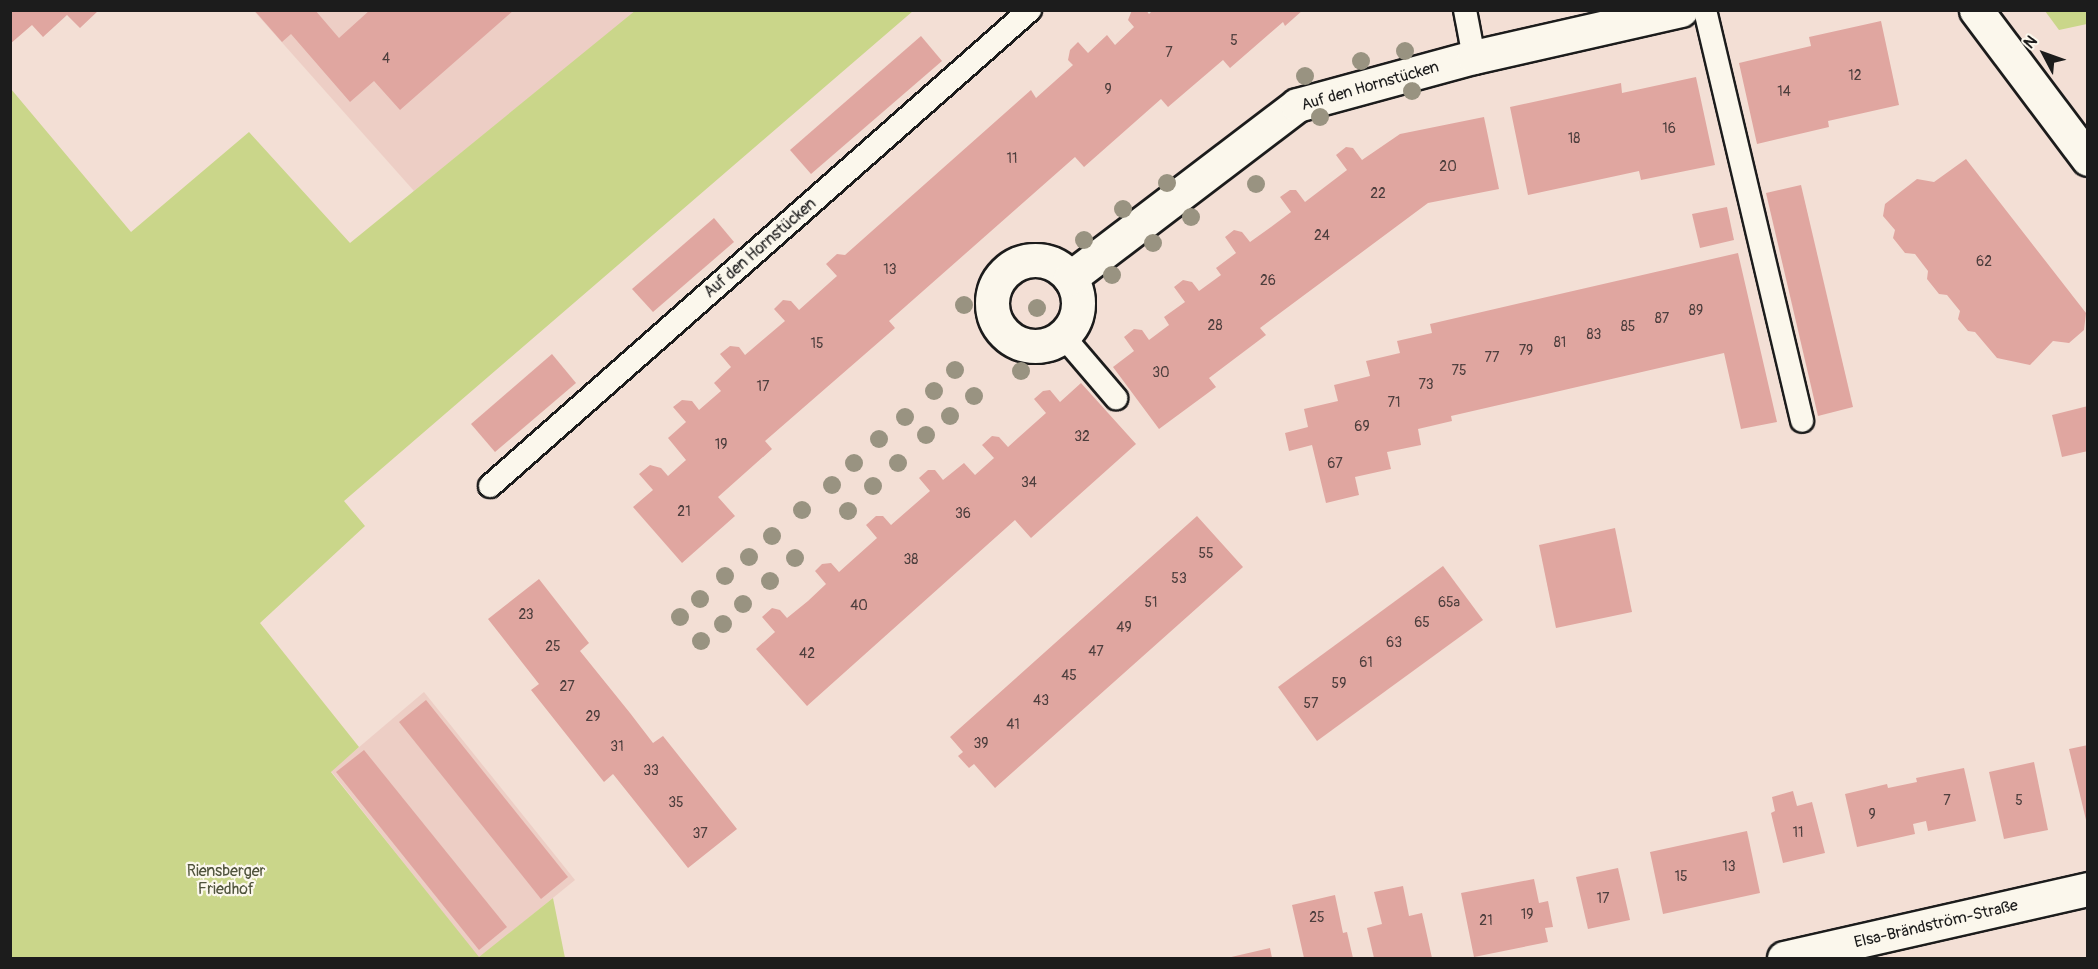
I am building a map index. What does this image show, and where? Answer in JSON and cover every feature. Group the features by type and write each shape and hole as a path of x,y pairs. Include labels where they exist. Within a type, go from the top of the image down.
{"street":[{"name":"Auf den Hornstücken","path":"1070,278 1297,105 1474,57 1681,10"},
{"path":"1976,10 2088,159"},
{"path":"1033,260 1047,261 1061,268 1070,278 1076,290 1077,315 1063,336 1049,343 1035,346 1020,343 1008,336 998,324 993,311 993,296 997,282 1006,270 1019,263 1033,260"},
{"name":"Elsa-Brändström-Straße","path":"1784,958 2088,889"}],"lane":[{"name":"Auf den Hornstücken","path":"490,486 1030,10"},
{"path":"1465,10 1474,57"},
{"path":"1705,10 1802,421"},
{"path":"1063,336 1116,398"}],"shaded area":[{"path":"254,11 636,11 414,191"},
{"path":"424,692 575,880 479,958 331,771"}],"green space":[{"name":"Riensberger Friedhof","path":"636,10 913,11 344,501 365,526 260,623 359,747 331,772 479,957 553,898 565,958 11,958 11,89 131,232 249,132 350,243"},
{"path":"2045,11 2087,11 2087,24 2059,30"}],"building":[{"path":"10,10 99,10 80,28 67,15 43,37 32,25 10,44"},
{"path":"254,10 315,10 339,38 370,10 514,10 400,110 374,81 350,102 291,34 282,42"},
{"path":"1132,10 1146,10 1149,14 1153,10 1303,10 1285,26 1283,22 1230,68 1223,60 1168,107 1161,99 1084,167 1075,157 889,321 895,328 765,441 772,449 718,497 735,516 682,563 633,507 653,490 639,474 650,465 661,468 668,476 686,460 668,438 686,422 673,407 682,400 692,401 699,410 721,391 714,383 731,367 720,354 730,346 739,347 745,355 785,321 774,309 783,300 791,301 799,310 837,276 826,264 837,254 845,255 1031,90 1036,98 1073,65 1068,60 1070,50 1078,42 1088,53 1107,35 1115,45 1134,27 1128,20"},
{"path":"1881,21 1899,105 1828,121 1829,127 1757,144 1739,63 1811,46 1809,37"},
{"path":"921,36 942,61 811,174 790,150"},
{"path":"1696,77 1715,165 1641,180 1639,171 1528,195 1510,107 1621,83 1622,93"},
{"path":"1484,117 1499,189 1428,203 1260,328 1266,335 1209,378 1216,387 1159,429 1113,367 1134,351 1124,337 1134,329 1142,330 1149,340 1169,325 1164,317 1185,302 1174,287 1183,280 1192,282 1199,291 1221,275 1216,268 1236,253 1225,237 1234,230 1242,232 1250,242 1271,227 1291,212 1280,197 1290,190 1296,190 1305,202 1347,170 1336,155 1346,147 1353,148 1362,160 1400,134"},
{"path":"1966,159 2086,313 2084,330 2069,343 2053,341 2030,365 1997,358 1975,332 1968,331 1958,319 1960,311 1947,295 1939,294 1927,279 1928,271 1915,254 1905,253 1893,238 1895,230 1883,216 1885,204 1917,179 1934,182"},
{"path":"1801,185 1853,407 1818,416 1766,193"},
{"path":"1727,207 1734,240 1700,248 1692,214"},
{"path":"714,218 734,242 653,312 632,289"},
{"path":"1738,253 1777,422 1741,429 1724,353 1451,416 1452,421 1418,429 1421,445 1387,452 1391,469 1355,477 1359,495 1326,503 1312,445 1289,451 1285,433 1308,427 1304,409 1338,401 1334,385 1370,376 1366,361 1400,353 1397,341 1432,333 1430,324"},
{"path":"552,354 576,383 495,452 471,424"},
{"path":"1081,383 1136,444 1031,538 1015,520 807,706 756,649 775,632 762,617 772,608 780,610 787,618 808,601 826,584 815,571 822,564 831,563 839,572 877,538 866,525 876,516 883,516 891,525 930,491 919,478 928,470 935,470 943,480 964,463 975,475 994,458 982,445 992,436 999,437 1008,447 1046,413 1034,399 1043,391 1050,390 1060,402"},
{"path":"2088,406 2088,451 2062,457 2052,415"},
{"path":"1197,516 1243,567 995,788 974,764 969,768 958,756 963,752 950,737"},
{"path":"1615,528 1632,612 1556,628 1539,545"},
{"path":"1443,566 1483,620 1317,741 1278,687"},
{"path":"539,579 589,643 580,651 653,743 663,736 737,829 688,868 613,774 604,782 531,690 539,684 488,619"},
{"path":"426,700 568,877 541,899 399,722"},
{"path":"2088,745 2088,824 2087,824 2069,749"},
{"path":"364,750 507,927 479,950 336,772"},
{"path":"2034,762 2048,830 2004,839 1989,772"},
{"path":"1964,768 1976,821 1928,831 1926,821 1913,824 1915,834 1857,847 1845,794 1887,784 1888,788 1917,782 1916,778"},
{"path":"1793,791 1797,806 1812,802 1825,853 1783,863 1771,813 1775,811 1772,797"},
{"path":"1747,831 1760,893 1663,914 1650,852"},
{"path":"1618,868 1630,920 1588,929 1576,877"},
{"path":"1534,879 1539,903 1548,901 1553,927 1545,928 1548,942 1474,957 1461,893"},
{"path":"1403,886 1409,916 1422,913 1432,958 1374,958 1367,928 1382,924 1374,892"},
{"path":"1335,895 1343,933 1347,932 1353,958 1304,958 1292,905"},
{"path":"1270,948 1272,958 1227,958"}]}
